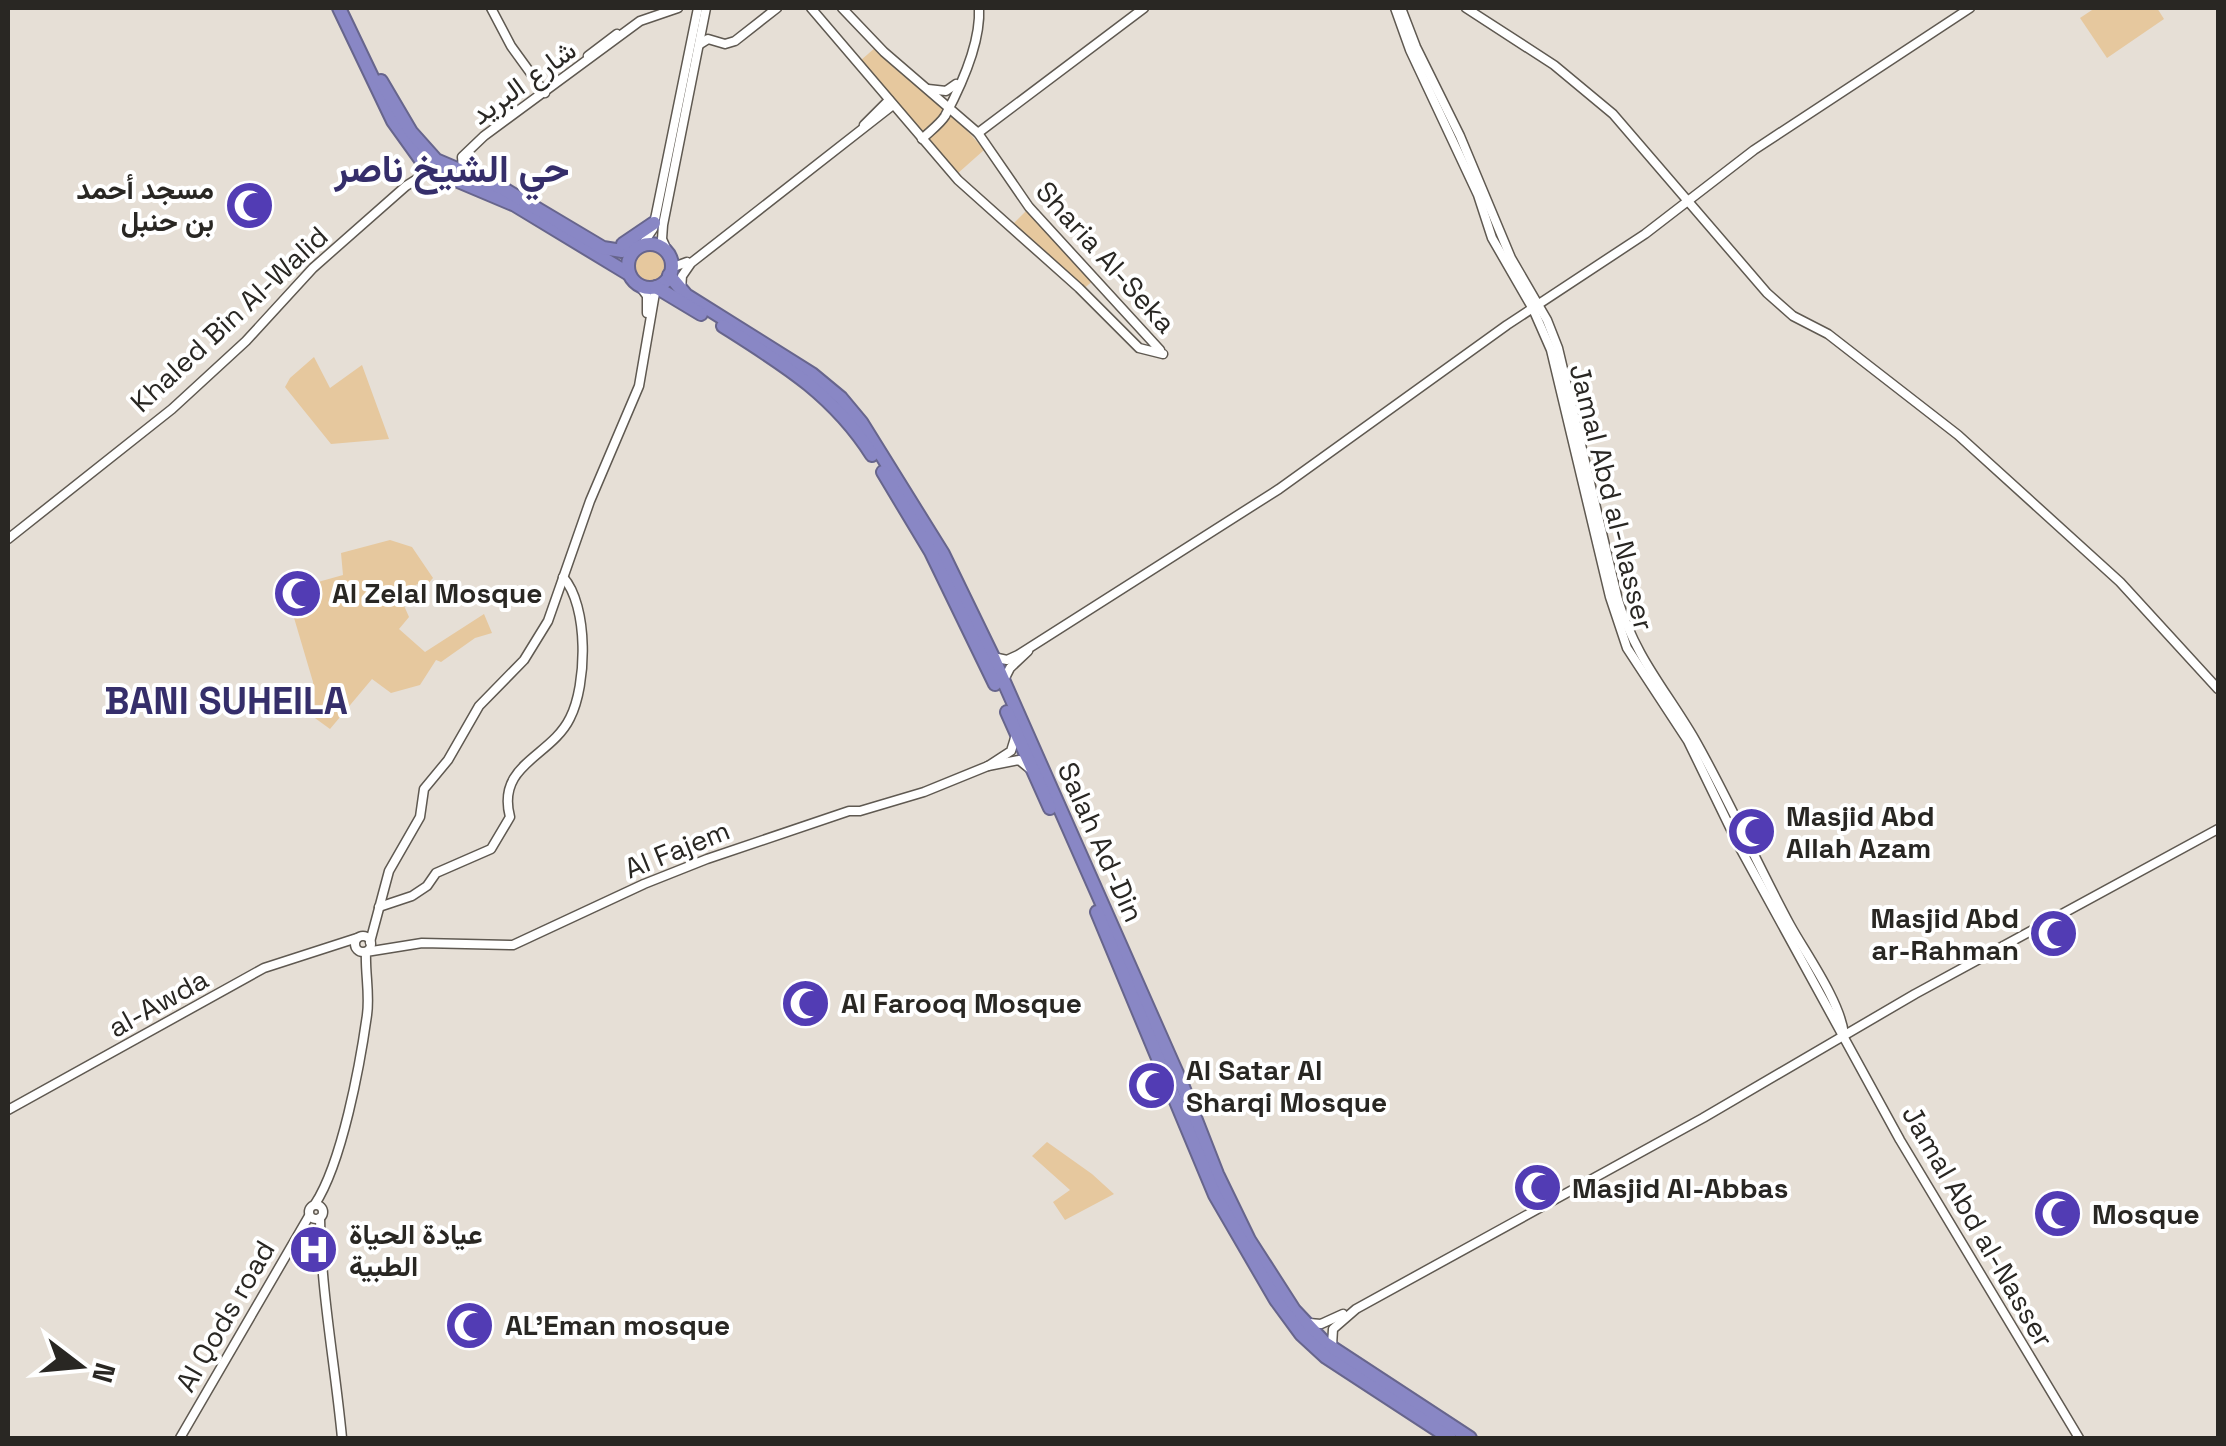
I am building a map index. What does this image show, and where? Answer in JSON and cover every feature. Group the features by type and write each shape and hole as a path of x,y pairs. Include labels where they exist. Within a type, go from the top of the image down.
{"highway":[{"path":"339,8 354,31"},
{"path":"348,8 393,122 422,160 437,166 554,224 606,249 622,252 658,246 670,266 656,287 634,280 554,224 504,189 437,166"},
{"path":"606,249 636,238 654,224"},
{"path":"634,280 628,260 640,246"},
{"name":"Salah Ad-Din","path":"670,266 680,296"},
{"name":"Salah Ad-Din","path":"656,287 775,348 841,398 861,422 938,556 1033,772 1104,920"},
{"name":"Salah Ad-Din","path":"951,584 993,657 1220,1194 1276,1300 1307,1340 1337,1365 1450,1438"},
{"name":"Salah Ad-Din","path":"1234,1224 1304,1321 1333,1350 1470,1438"}],"main road":[{"path":"493,8 511,46 546,91"},
{"name":"شارع البريد","path":"437,166 546,91 628,26 659,8"},
{"name":"شارع البريد","path":"465,173 461,162 465,152 640,22 678,8"},
{"path":"640,246 654,224 698,8"},
{"path":"706,8 663,225 662,240 670,266 681,267 892,103"},
{"path":"698,48 708,39 725,44 736,42 778,8"},
{"name":"Sharia Al-Seka","path":"810,8 958,180 1140,348 1163,354 1030,207 978,133 876,44 842,8"},
{"path":"922,139 943,118 960,81 976,43 982,8"},
{"path":"958,116 955,100 984,32 982,8"},
{"path":"978,133 1144,8"},
{"name":"Jamal Abd al-Nasser","path":"1398,8 1410,50 1478,195 1492,238 1536,307 1558,373 1610,597 1626,648 1688,741 1744,855 1900,1140 2079,1438"},
{"path":"1466,8 1554,64 1613,114 1780,304 1828,334 1958,435 2120,582 2218,688"},
{"path":"993,657 1007,660 1030,648 1202,540 1689,201 1770,139 1970,8"},
{"path":"924,88 946,91 960,81"},
{"path":"652,309 680,296 682,276 691,264 892,103"},
{"name":"Khaled Bin Al-Walid","path":"8,539 172,408 246,341 313,268 406,186 437,166"},
{"path":"378,909 382,882 415,820 422,786 445,759 476,704 530,644 556,594 593,484 634,390 648,304 634,280"},
{"path":"365,948 389,871 420,817 424,789 448,760 480,706 538,640 597,483 631,410 643,370 656,287"},
{"path":"378,909 412,896 436,874 491,849 510,817 506,800 513,777 572,716 583,656 582,630 572,591 564,577"},
{"path":"1004,683 1010,668 1030,648"},
{"path":"988,766 1013,750 1015,731"},
{"path":"988,766 1019,760 1033,772"},
{"name":"Al Fajem","path":"365,948 436,942 514,945 707,858 849,811 886,805 988,766"},
{"path":"1304,1321 1321,1324 1356,1310 1703,1118 1844,1034 2218,830"},
{"path":"365,948 354,945 374,922"},
{"path":"358,937 369,936 365,948"},
{"name":"al-Awda","path":"8,1110 264,968 358,937"},
{"name":"al-Awda","path":"335,947 365,948"},
{"name":"Al Qods road","path":"180,1438 315,1217 309,1208 318,1206 334,1161 360,1056 367,1014 365,948"},
{"path":"315,1217 342,1438"},
{"path":"1333,1350 1333,1329 1356,1310"}],"shaded area":[{"path":"2095,8 2157,8 2164,19 2107,58 2080,18"},
{"path":"876,47 946,109 984,150 957,174 860,61"},
{"path":"1027,210 1094,280 1082,290 1011,226"},
{"path":"650,249 662,254 667,266 662,278 650,283 638,278 633,266 638,254"},
{"path":"314,357 330,388 362,365 389,439 331,444 285,387"},
{"path":"390,540 412,547 433,578 424,588 417,584 402,601 409,617 399,629 425,652 484,614 492,633 475,638 441,662 436,660 420,685 391,693 372,679 330,729 308,713 313,682 292,611 318,594 318,582 343,575 341,553"},
{"path":"1047,1142 1114,1194 1065,1220 1053,1202 1070,1190 1032,1156"}],"place":[{"name":"مسجد أحمد بن حنبل","path":"249,205"},
{"name":"Al Zelal Mosque","path":"297,593"},
{"name":"Masjid Abd Allah Azam","path":"1751,832"},
{"name":"Masjid Abd ar-Rahman","path":"2054,934"},
{"name":"Al Farooq Mosque","path":"806,1003"},
{"name":"Al Satar Al Sharqi Mosque","path":"1151,1086"},
{"name":"Masjid Al-Abbas","path":"1537,1188"},
{"name":"Mosque","path":"2057,1214"},
{"name":"عيادة الحياة الطبية","path":"314,1250"},
{"name":"AL'Eman mosque","path":"470,1325"}],"district":[{"name":"حي الشيخ ناصر","path":"452,169"},
{"name":"BANI SUHEILA","path":"226,701"}]}
